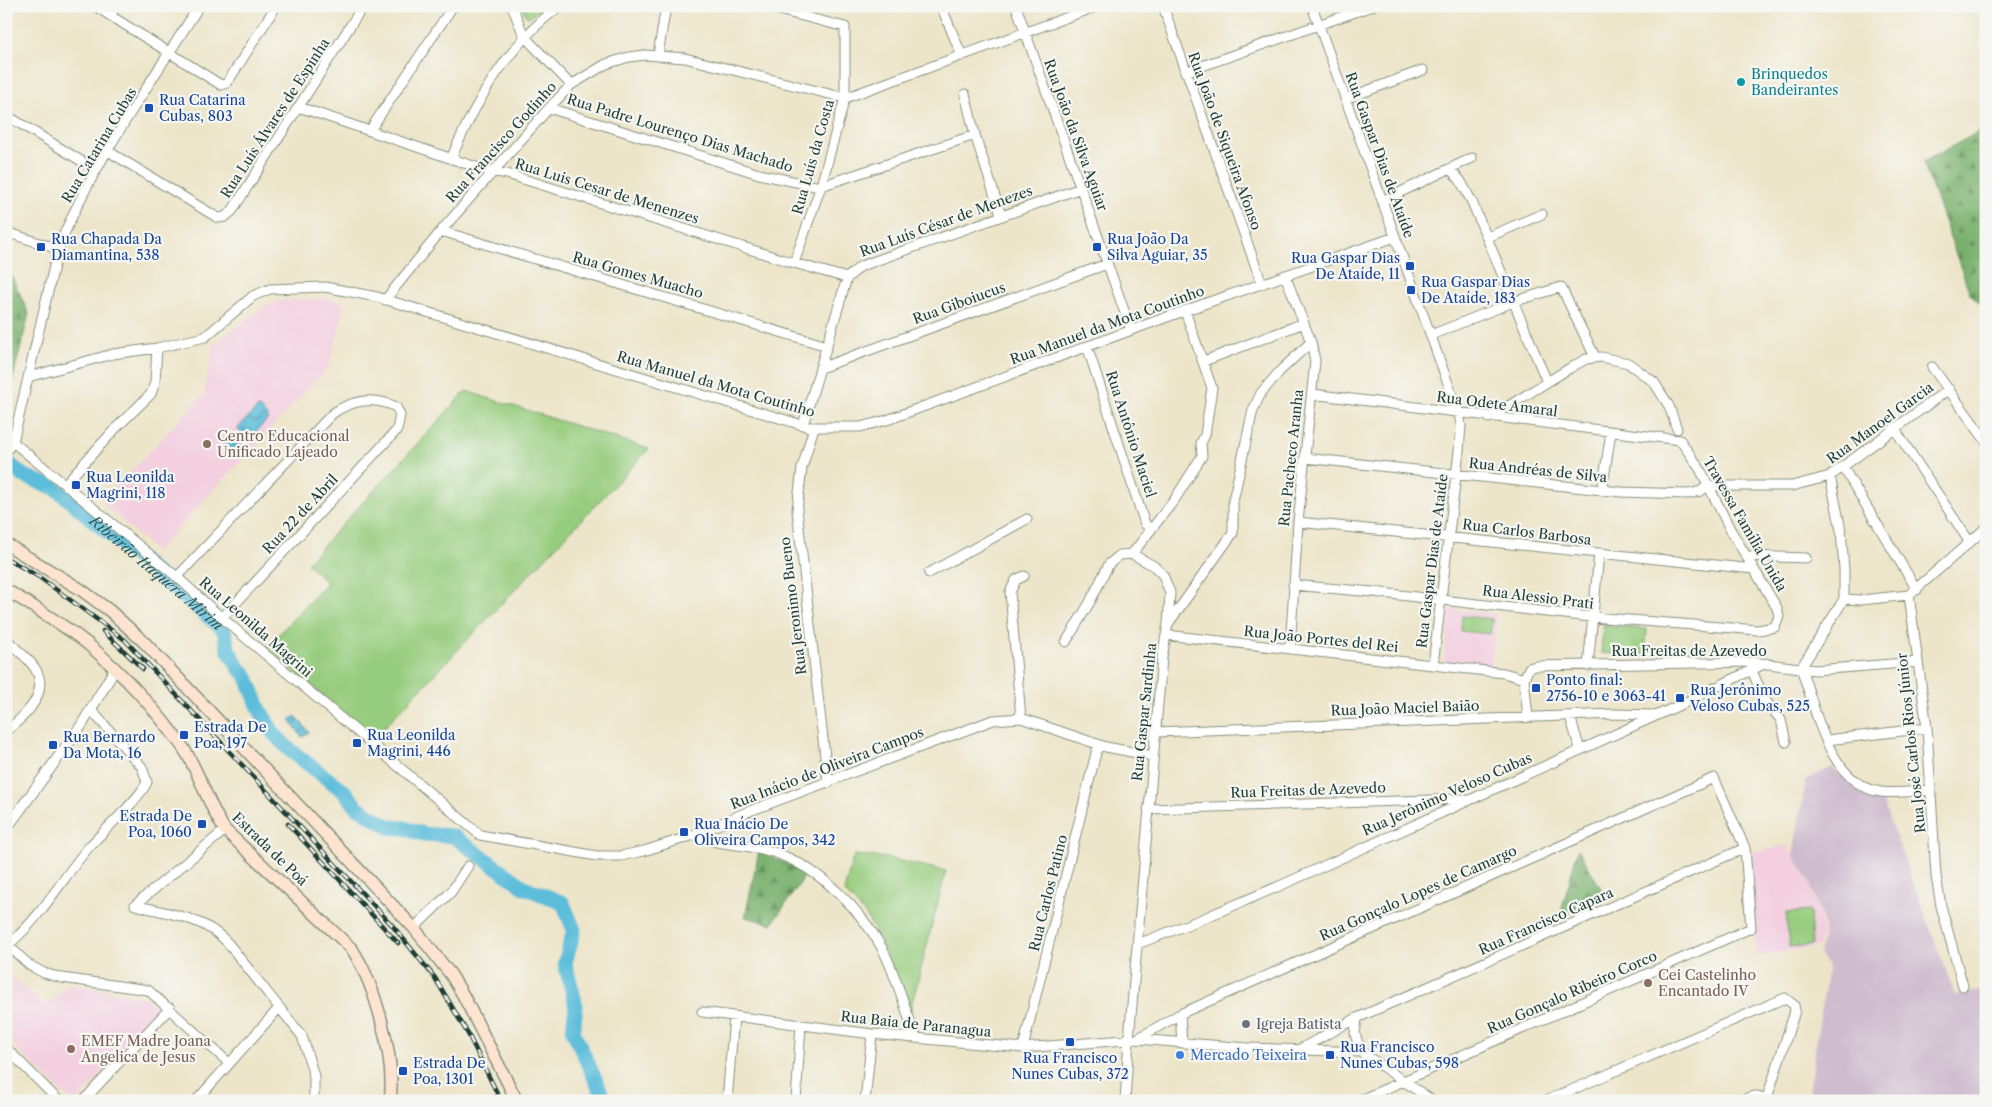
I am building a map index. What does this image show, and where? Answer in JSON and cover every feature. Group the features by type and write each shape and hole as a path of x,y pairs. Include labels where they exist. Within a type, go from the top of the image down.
{"main road":[{"path":"6,544 80,588 110,611 145,643 414,928 455,981 517,1101"},
{"name":"Estrada de Poá","path":"6,590 72,632 114,669 182,747 198,773 218,819 225,830 352,949 362,965 371,986 384,1033 391,1080 390,1101"}],"street":[{"path":"95,6 223,85 276,6"},
{"path":"110,16 116,6"},
{"name":"Rua Catarina Cubas","path":"9,447 28,377 58,249 96,170 199,6"},
{"name":"Rua Luís Álvares de Espinha","path":"108,151 218,218 225,217 232,212 363,6"},
{"path":"370,130 453,6"},
{"path":"512,6 524,36 571,85"},
{"path":"451,159 476,108 524,36 560,6"},
{"path":"658,55 666,6"},
{"name":"Rua Luís da Costa","path":"763,6 845,27 844,98 821,186 794,263"},
{"path":"941,6 962,56"},
{"name":"Rua João da Silva Aguiar","path":"1016,6 1131,330"},
{"name":"Rua João de Siqueira Afonso","path":"1163,6 1262,284"},
{"name":"Rua Gaspar Dias de Ataíde","path":"1312,6 1459,414 1461,435 1433,665"},
{"path":"1185,72 1372,6"},
{"path":"844,98 1094,7"},
{"name":"Rua Francisco Godinho","path":"385,300 441,231 549,108 571,85 606,64 629,57 658,55 685,58 844,98"},
{"path":"1345,99 1423,70"},
{"path":"965,94 975,135 1001,215"},
{"name":"Rua Luis Cesar de Menenzes","path":"299,106 451,159 794,263"},
{"name":"Rua Padre Lourenço Dias Machado","path":"549,108 759,174 821,186 975,135"},
{"path":"6,115 96,170"},
{"path":"1382,201 1451,170 1472,158"},
{"path":"1451,170 1460,180 1488,236 1513,302 1547,382"},
{"name":"Rua Luís César de Menezes","path":"848,278 861,266 1080,188"},
{"path":"1488,236 1542,214"},
{"name":"Rua Gomes Muacho","path":"441,231 827,346"},
{"path":"6,232 58,249"},
{"name":"Rua Manuel da Mota Coutinho","path":"28,377 112,354 157,348 205,337 253,296 270,289 325,287 385,300 803,425 814,427 860,427 887,420 1131,330 1395,237"},
{"path":"794,263 848,278 803,425"},
{"name":"Rua Giboiucus","path":"820,368 1107,264"},
{"name":"Rua Pacheco Aranha","path":"1285,276 1311,342 1315,361 1298,522 1290,649"},
{"path":"1431,335 1513,302 1557,287 1564,289 1595,357"},
{"path":"1132,554 1150,528 1175,499 1201,460 1203,452 1200,443 1205,435 1208,405 1212,400 1212,392 1204,361 1185,311"},
{"path":"1204,361 1304,323"},
{"name":"Rua Gaspar Sardinha","path":"1126,1101 1133,1039 1148,809 1168,624 1233,533 1233,501 1249,422 1260,393 1311,342"},
{"name":"Rua Antônio Maciel","path":"1088,346 1145,524 1150,528"},
{"path":"65,484 116,428 151,394 155,382 157,348"},
{"path":"1489,418 1586,359 1595,357 1628,363 1645,374 1657,385 1665,398 1677,428"},
{"path":"1932,367 1986,441"},
{"name":"Rua Manoel Garcia","path":"1707,486 1792,486 1830,476 1844,469 1894,428 1949,389"},
{"name":"Rua Odete Amaral","path":"1312,394 1489,418 1680,440"},
{"name":"Rua 22 de Abril","path":"177,577 332,414 350,403 377,401 396,407 400,415 397,430 222,618"},
{"name":"Rua Jeronimo Bueno","path":"814,427 802,468 797,520 828,783"},
{"path":"1894,428 1970,542"},
{"path":"1602,491 1611,432"},
{"name":"Travessa Família Unida","path":"1680,440 1700,469 1707,486 1777,608 1780,616 1778,623"},
{"name":"Rua Leonilda Magrini","path":"9,447 65,484 480,834"},
{"name":"Rua Andréas de Silva","path":"1305,458 1602,491 1689,494 1701,491 1707,486"},
{"path":"1844,469 1917,590"},
{"path":"1830,476 1842,530 1844,599 1801,668 1827,740 1837,763 1846,774 1864,787 1880,792 1931,790"},
{"path":"929,573 1027,519"},
{"name":"Rua Carlos Barbosa","path":"1298,522 1599,554 1754,568"},
{"path":"1844,599 1861,600 1909,595 1986,528"},
{"path":"1066,642 1090,602 1109,564 1120,555 1132,554 1154,566 1165,578 1170,593 1168,624"},
{"path":"1588,666 1591,617 1599,554"},
{"path":"1746,556 1806,558"},
{"path":"1021,718 1010,592 1016,580 1024,576"},
{"name":"Rua Alessio Prati","path":"1293,585 1591,617 1758,630 1770,629 1778,623"},
{"name":"Rua José Carlos Rios Júnior","path":"1909,595 1927,728 1936,876 1941,906 1963,986"},
{"name":"Rua João Portes del Rei","path":"1166,635 1514,674 1524,679"},
{"path":"6,638 31,662 40,680 38,698 33,706 6,731"},
{"name":"Rua Freitas de Azevedo","path":"1524,679 1527,670 1532,667 1766,663 1830,670 1917,662"},
{"name":"Rua Jerônimo Veloso Cubas","path":"1138,944 1211,915 1580,750 1766,663"},
{"path":"6,829 91,710 114,669"},
{"path":"1752,671 1765,700 1781,720 1786,742"},
{"path":"1524,679 1528,717"},
{"path":"91,710 142,768 147,782 138,796 86,850 32,921 7,945 29,965 44,973 62,978 148,990 229,1063"},
{"name":"Rua João Maciel Baião","path":"1156,732 1528,717 1656,715"},
{"path":"1570,716 1580,750"},
{"name":"Rua Inácio de Oliveira Campos","path":"480,834 597,856 621,856 644,851 694,835 748,812 993,720 1021,718 1098,745 1154,756"},
{"path":"1827,740 1927,728"},
{"name":"Rua Carlos Patino","path":"1023,1048 1098,745"},
{"name":"Rua Gonçalo Lopes de Camargo","path":"1133,1039 1180,1014 1714,778 1745,848"},
{"name":"Rua Freitas de Azevedo","path":"1148,809 1469,799"},
{"path":"225,830 135,905 203,923 216,930 302,1036 314,1076 314,1101"},
{"path":"694,835 709,840 745,845 780,854 807,868 834,890 857,914 882,950 916,1038"},
{"name":"Rua Gonçalo Ribeiro Corco","path":"1358,1101 1751,928 1745,848"},
{"name":"Rua Francisco Capara","path":"1299,1049 1357,1018 1745,848"},
{"path":"414,928 451,892 468,866"},
{"path":"1546,1101 1785,998 1794,1005 1795,1012 1766,1101"},
{"path":"83,1101 170,1008"},
{"path":"196,1101 279,1008"},
{"name":"Rua Baia de Paranagua","path":"702,1012 872,1034 1023,1048 1133,1039 1361,1052"},
{"path":"1180,1014 1182,1043"},
{"path":"727,1101 734,1017"},
{"path":"1357,1018 1355,1034 1361,1052 1433,1101"},
{"path":"796,1101 801,1025"},
{"path":"865,1101 872,1034"},
{"path":"6,1048 59,1101"},
{"path":"1741,1101 1756,1095 1762,1096 1766,1101"}],"shaded area":[{"name":"Centro Educacional Unificado Lajeado","path":"329,299 340,302 345,307 329,366 156,552 102,502 204,394 213,345 268,304 284,300"},
{"path":"1450,609 1497,614 1491,667 1444,662"},
{"path":"1832,767 1845,779 1881,797 1955,995 1986,990 1986,1099 1983,1101 1807,1101 1828,967 1819,954 1825,928 1808,879 1793,855 1806,780"},
{"path":"1787,845 1807,880 1824,928 1819,947 1756,956 1750,853"},
{"name":"EMEF Madre Joana Angelica de Jesus","path":"6,972 46,1006 70,984 141,997 148,999 160,1009 78,1100 71,1101 6,1038"}],"green space":[{"path":"522,6 547,6 530,17 526,16"},
{"path":"1986,128 1986,310 1970,294 1923,162"},
{"path":"6,264 29,314 6,406"},
{"path":"466,391 649,449 374,738 266,648 327,583 307,563"},
{"path":"1462,616 1492,619 1490,634 1461,631"},
{"path":"1603,626 1647,629 1645,656 1601,653"},
{"path":"1578,849 1606,897 1560,916"},
{"path":"759,851 807,873 772,924 745,917"},
{"path":"854,855 887,858 946,871 910,1011 879,938 865,914 844,891"},
{"path":"1810,911 1812,945 1789,947 1786,913"}],"water":[{"path":"258,407 269,418 248,440 237,429"},
{"path":"228,438 245,447 237,456 223,443"},
{"path":"296,716 309,732 302,737 290,720"}],"waterway":[{"name":"Ribeirão Itaquera Mirim","path":"6,461 22,475 55,488 224,630 228,649 239,668 246,675 260,710 274,734 291,751 345,792 357,807 389,827 404,828 423,834 453,836 524,887 563,903 574,930 565,963 576,1006 573,1031 605,1101"}],"railway":[{"path":"6,558 39,577 125,640 392,925 435,978 468,1034 501,1101"},
{"path":"103,631 143,669"},
{"path":"288,824 398,943"}],"place":[{"name":"Brinquedos Bandeirantes","path":"1741,82"},
{"name":"Rua Catarina Cubas, 803","path":"149,108"},
{"name":"Rua Chapada Da Diamantina, 538","path":"41,247"},
{"name":"Rua João Da Silva Aguiar, 35","path":"1097,247"},
{"name":"Rua Gaspar Dias De Ataíde, 11","path":"1410,266"},
{"name":"Rua Gaspar Dias De Ataíde, 183","path":"1411,290"},
{"name":"Centro Educacional Unificado Lajeado","path":"207,444"},
{"name":"Rua Leonilda Magrini, 118","path":"76,485"},
{"name":"Ponto final: 2756-10 e 3063-41","path":"1536,688"},
{"name":"Rua Jerônimo Veloso Cubas, 525","path":"1680,698"},
{"name":"Estrada De Poa, 197","path":"184,735"},
{"name":"Rua Leonilda Magrini, 446","path":"357,743"},
{"name":"Rua Bernardo Da Mota, 16","path":"53,745"},
{"name":"Estrada De Poa, 1060","path":"202,824"},
{"name":"Rua Inácio De Oliveira Campos, 342","path":"684,832"},
{"name":"Cei Castelinho Encantado IV","path":"1648,983"},
{"name":"Igreja Batista","path":"1246,1024"},
{"name":"Rua Francisco Nunes Cubas, 372","path":"1070,1042"},
{"name":"EMEF Madre Joana Angelica de Jesus","path":"71,1049"},
{"name":"Mercado Teixeira","path":"1180,1055"},
{"name":"Rua Francisco Nunes Cubas, 598","path":"1330,1055"},
{"name":"Estrada De Poa, 1301","path":"403,1071"}]}
